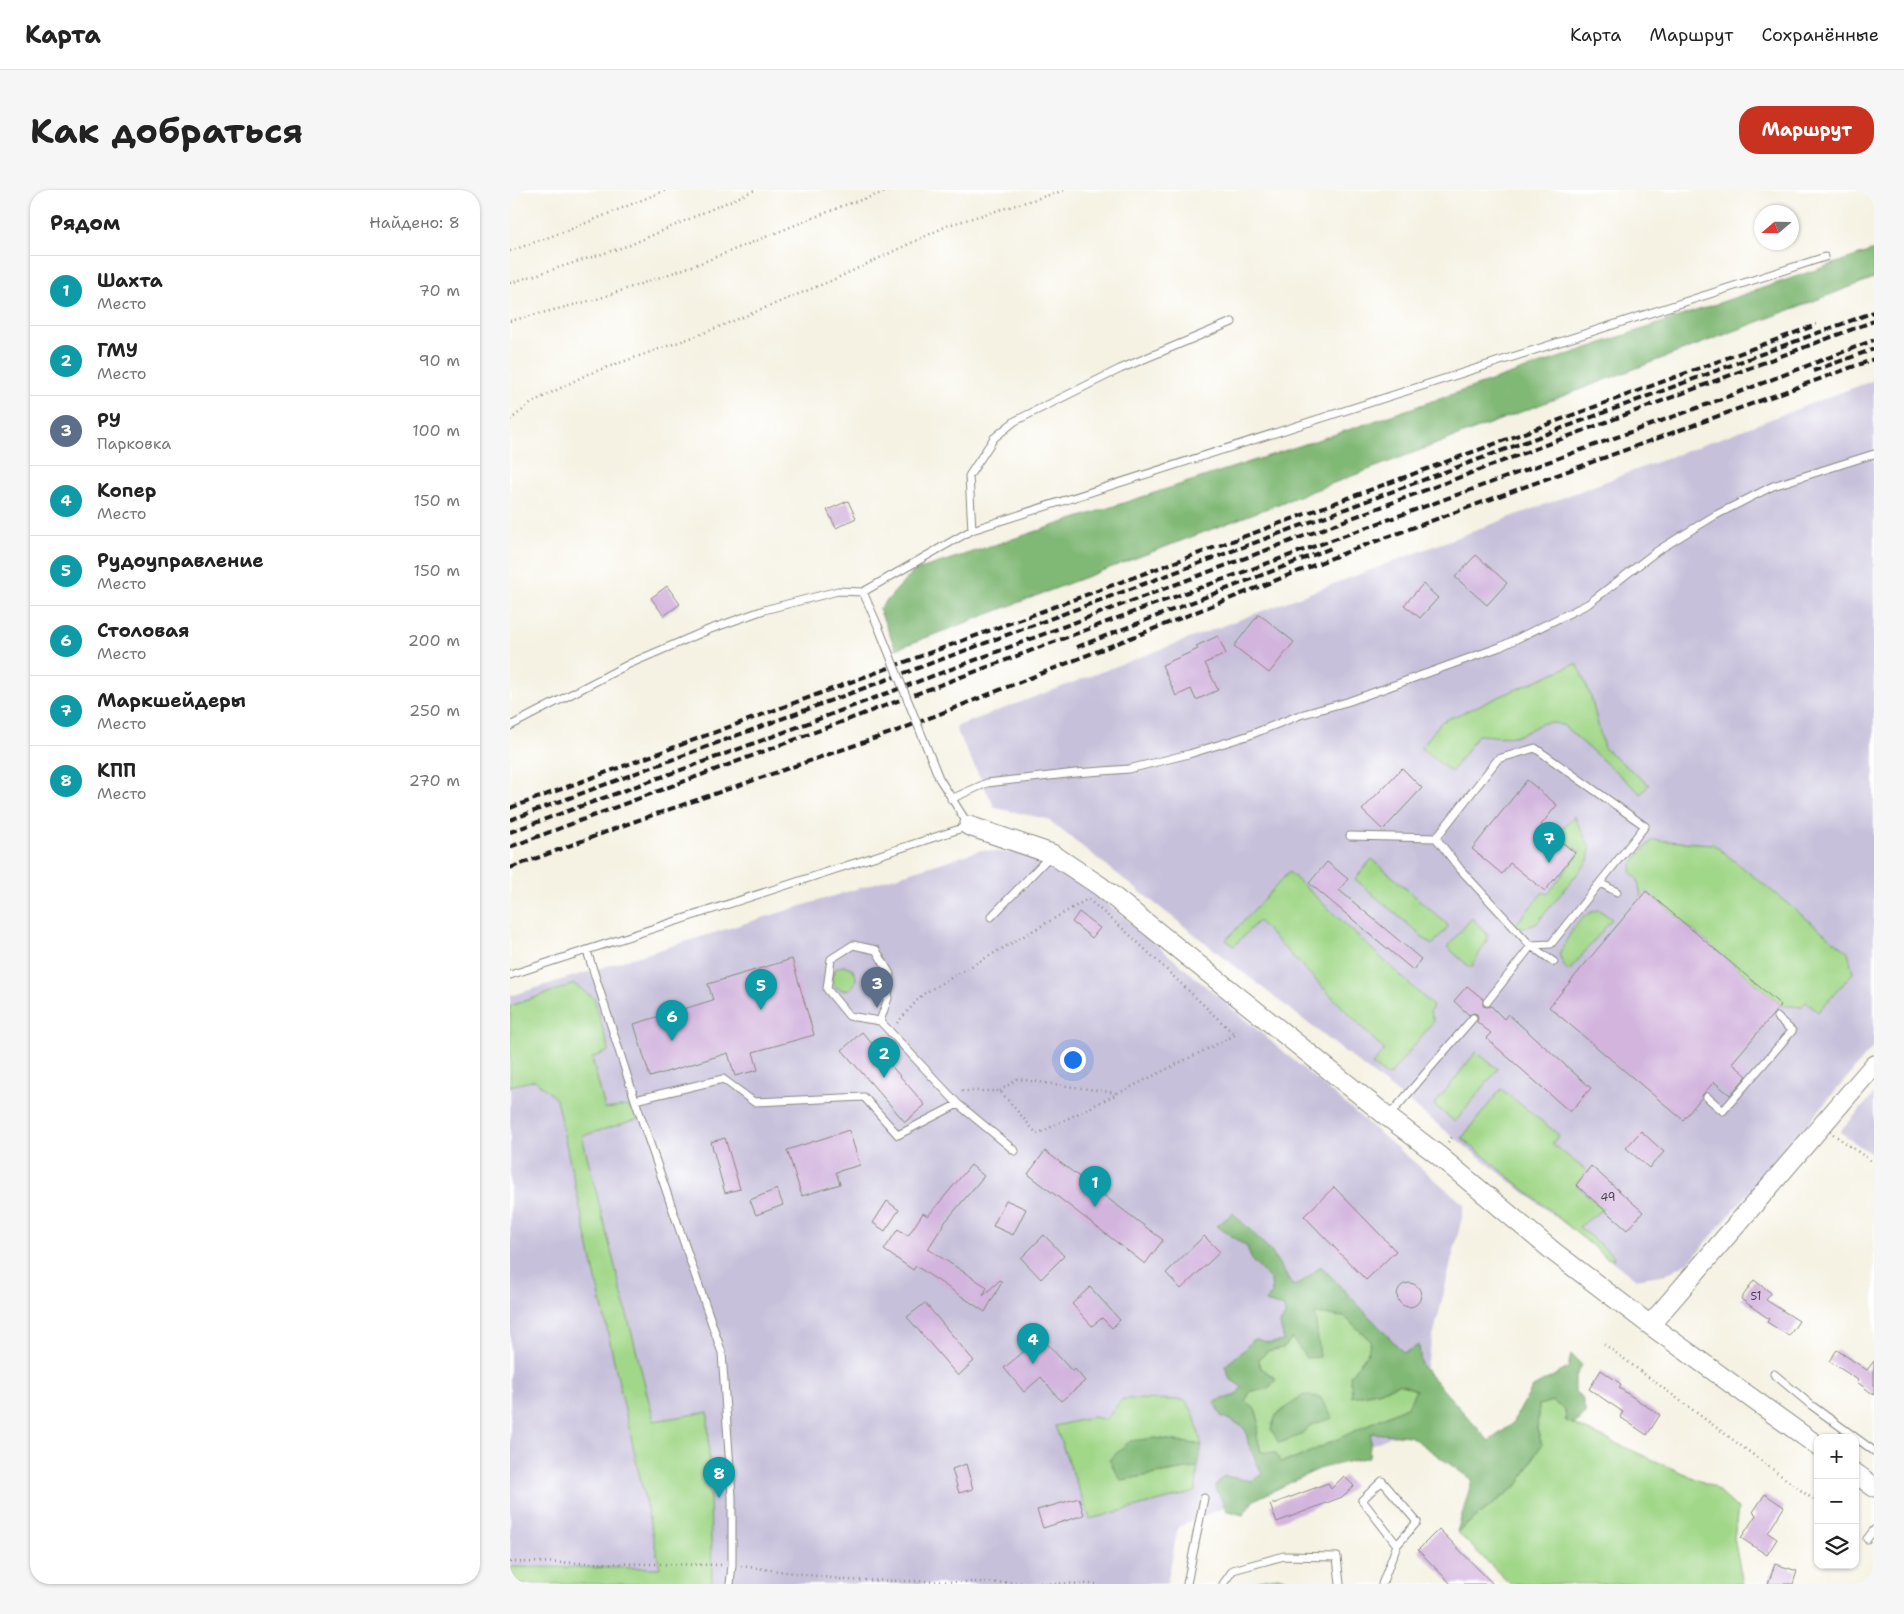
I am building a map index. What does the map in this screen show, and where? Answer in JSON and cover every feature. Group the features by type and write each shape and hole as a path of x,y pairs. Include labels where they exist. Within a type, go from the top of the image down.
{"street":[{"path":"969,826 1052,854 1100,886 1388,1117 1438,1154 1554,1252 1814,1443"},
{"path":"1650,1324 1874,1065"},
{"path":"1859,1476 1874,1487"}],"lane":[{"path":"510,726 629,664 708,630 764,610 838,591 863,592 972,530 1825,257"},
{"path":"972,530 969,476 994,438 1008,426 1120,369 1232,322"},
{"path":"952,799 987,783 1129,768 1189,754 1247,736 1300,715 1347,702 1500,647 1588,604 1657,551 1714,516 1773,486 1874,454"},
{"path":"510,975 969,826 939,778 863,592"},
{"path":"1436,838 1498,759 1535,748 1644,826 1551,944 1531,946 1487,1002"},
{"path":"1350,836 1436,838"},
{"path":"1436,838 1460,869 1531,946 1554,962"},
{"path":"991,917 1052,854"},
{"path":"1600,882 1617,892"},
{"path":"880,1021 888,998 890,974 876,950 853,946 831,958 826,989 850,1016 880,1021 958,1104 1015,1152"},
{"path":"587,951 635,1100 722,1353 732,1497 732,1565 730,1584"},
{"path":"1707,1097 1724,1111 1792,1031 1777,1017"},
{"path":"1388,1117 1473,1018"},
{"path":"635,1100 723,1079 754,1102 864,1097 898,1135 958,1104"},
{"path":"1774,1374 1810,1405 1874,1451"},
{"path":"1382,1584 1397,1545 1417,1522 1382,1480 1362,1500 1397,1545"},
{"path":"1187,1584 1204,1498"},
{"path":"1867,1539 1874,1530"},
{"path":"1223,1584 1233,1570 1284,1556 1337,1557 1340,1584"}],"path":[{"path":"510,251 569,230 666,190"},
{"path":"510,283 630,245 755,190"},
{"path":"510,321 597,299 701,263 845,205 892,190"},
{"path":"510,420 533,402 588,374 699,334 833,280 949,226 1066,190"},
{"path":"889,1031 923,994 1088,899 1130,935 1235,1035 1038,1134 1000,1091"},
{"path":"945,1091 1000,1091 1017,1079 1118,1094"},
{"path":"1821,1126 1874,1163"},
{"path":"1604,1344 1814,1500"},
{"path":"510,1562 732,1565 847,1580 1096,1584"}],"shaded area":[{"path":"1874,380 1874,1046 1691,1260 1667,1274 1635,1279 1047,819 995,808 955,727"},
{"path":"982,850 1030,855 1094,892 1465,1205 1411,1428 1178,1527 1167,1584 510,1584 510,996"},
{"path":"1874,1094 1874,1156 1840,1132"}],"green space":[{"path":"1874,250 1874,278 896,649 879,609 914,571 1339,433"},
{"path":"1577,663 1591,697 1604,748 1649,785 1641,794 1564,726 1555,723 1548,722 1514,736 1478,735 1451,772 1421,748 1441,722"},
{"path":"1574,816 1590,848 1588,861 1536,924 1523,928 1515,925 1543,892 1548,894 1580,852 1558,834"},
{"path":"1652,840 1713,844 1848,952 1853,973 1818,1012 1806,1002 1801,1007 1781,1005 1646,891 1641,898 1638,880 1631,872 1632,864"},
{"path":"1372,859 1447,924 1448,927 1432,945 1355,879"},
{"path":"1289,872 1433,1006 1430,1012 1434,1021 1390,1075 1387,1076 1372,1065 1384,1050 1258,921 1234,946 1226,940"},
{"path":"1599,910 1612,919 1569,971 1564,966 1559,954 1579,921 1591,912"},
{"path":"1472,918 1487,934 1487,940 1471,968 1447,947"},
{"path":"844,966 852,970 856,978 852,986 844,990 836,986 832,978 836,970"},
{"path":"574,984 594,998 609,1051 592,1058 605,1109 628,1106 638,1119 582,1136 654,1421 708,1412 712,1584 510,1584 510,1567 660,1568 556,1099 535,1080 510,1086 510,1006"},
{"path":"1476,1052 1498,1069 1455,1122 1434,1105"},
{"path":"1501,1089 1559,1135 1552,1144 1587,1171 1576,1185 1603,1209 1579,1227 1614,1256 1613,1260 1607,1258 1462,1138"},
{"path":"1233,1213 1270,1250 1293,1286 1301,1283 1321,1266 1404,1353 1419,1345 1421,1365 1489,1441 1511,1425 1533,1387 1568,1368 1571,1354 1582,1365 1575,1378 1575,1392 1582,1397 1586,1414 1575,1424 1566,1421 1565,1410 1552,1401 1539,1405 1537,1429 1542,1445 1519,1484 1457,1532 1472,1480 1410,1436 1371,1433 1369,1457 1321,1468 1254,1500 1243,1515 1227,1511 1215,1486 1224,1476 1252,1481 1262,1474 1248,1443 1246,1431 1242,1426 1221,1416 1214,1402 1236,1395 1242,1387 1230,1379 1225,1366 1245,1349 1252,1340 1256,1339 1270,1343 1284,1341 1280,1324 1285,1316 1284,1307 1265,1302 1272,1293 1271,1280 1253,1262 1247,1247 1217,1226","holes":["1315,1314 1345,1317 1371,1341 1367,1354 1350,1376 1352,1397 1378,1392 1399,1384 1416,1390 1408,1406 1295,1459 1280,1462 1276,1453 1261,1452 1257,1436 1259,1421 1255,1409 1245,1401 1251,1391 1268,1389 1276,1379 1260,1367 1259,1359 1268,1351 1283,1348 1292,1338 1306,1358 1320,1357"]},
{"path":"1315,1313 1345,1317 1371,1341 1367,1354 1350,1376 1378,1392 1399,1384 1416,1390 1409,1406 1295,1459 1280,1462 1261,1453 1257,1436 1257,1413 1245,1401 1251,1391 1268,1389 1276,1379 1260,1367 1259,1359 1268,1351 1283,1348"},
{"path":"1304,1395 1320,1397 1333,1418 1311,1425 1299,1436 1279,1443 1271,1429 1276,1415"},
{"path":"1122,1399 1185,1400 1193,1412 1202,1445 1155,1438 1121,1480 1198,1467 1195,1492 1090,1519 1055,1426 1094,1417 1106,1420"},
{"path":"1552,1401 1565,1410 1566,1421 1714,1487 1738,1509 1734,1538 1743,1584 1510,1584 1457,1532 1519,1484 1542,1445 1537,1429 1539,1405"},
{"path":"1155,1438 1202,1445 1198,1467 1121,1480 1109,1460 1130,1441"},
{"path":"1278,1577 1299,1584 1254,1584 1259,1580"}],"building":[{"path":"848,501 856,518 836,528 827,510"},
{"path":"1476,555 1507,583 1487,605 1455,577"},
{"path":"1423,584 1438,598 1420,618 1404,605"},
{"path":"667,586 680,604 664,616 651,598"},
{"path":"1259,614 1294,642 1269,673 1234,646"},
{"path":"1218,636 1226,654 1205,663 1218,690 1196,700 1191,689 1176,696 1162,665 1198,649 1196,646"},
{"path":"1402,768 1422,788 1383,830 1362,810"},
{"path":"1527,780 1557,805 1541,825 1575,853 1545,891 1510,863 1502,874 1472,849"},
{"path":"1327,862 1348,879 1339,890 1421,959 1413,970 1309,883"},
{"path":"1646,891 1781,1005 1732,1063 1747,1076 1730,1095 1714,1082 1683,1120 1549,1007"},
{"path":"1079,912 1100,928 1092,938 1072,922"},
{"path":"792,959 814,1035 753,1052 758,1070 735,1076 728,1053 650,1077 634,1024 713,1000 708,984"},
{"path":"1467,986 1483,999 1483,1006 1491,1006 1504,1019 1508,1014 1591,1088 1570,1112 1486,1038 1491,1033 1477,1022 1477,1014 1469,1015 1454,1001"},
{"path":"862,1032 925,1105 905,1122 842,1050"},
{"path":"849,1130 860,1165 836,1172 840,1184 802,1196 787,1150"},
{"path":"1641,1131 1664,1152 1649,1168 1626,1148"},
{"path":"725,1138 740,1189 725,1193 711,1142"},
{"path":"1045,1151 1163,1240 1145,1264 1028,1174"},
{"path":"971,1165 984,1176 945,1222 928,1249 987,1287 983,1296 1000,1280 1002,1282 985,1312 916,1266 913,1270 884,1250 898,1229 908,1236 923,1213 928,1216"},
{"path":"1591,1166 1643,1212 1627,1230 1576,1185"},
{"path":"1334,1187 1396,1251 1366,1280 1304,1216"},
{"path":"777,1189 783,1205 756,1215 750,1200"},
{"path":"1006,1200 1026,1209 1013,1235 993,1226"},
{"path":"887,1201 899,1210 885,1231 873,1223"},
{"path":"1044,1235 1064,1256 1041,1279 1021,1258"},
{"path":"1204,1236 1220,1252 1181,1289 1166,1273"},
{"path":"1754,1280 1771,1293 1766,1300 1799,1321 1789,1336 1767,1322 1769,1319 1741,1299"},
{"path":"1409,1283 1418,1286 1421,1295 1418,1304 1409,1307 1400,1304 1397,1295 1400,1286"},
{"path":"1090,1287 1120,1320 1112,1328 1102,1318 1092,1326 1072,1304"},
{"path":"925,1303 974,1361 958,1376 907,1317"},
{"path":"1041,1337 1073,1372 1075,1369 1085,1381 1061,1401 1041,1377 1024,1392 1004,1368"},
{"path":"1837,1350 1867,1370 1874,1361 1874,1395 1857,1382 1858,1380 1829,1361"},
{"path":"1601,1370 1621,1384 1619,1388 1660,1415 1647,1435 1620,1417 1623,1412 1589,1389"},
{"path":"966,1464 973,1489 959,1493 952,1469"},
{"path":"1344,1476 1354,1486 1342,1497 1277,1522 1270,1505 1328,1483 1331,1489"},
{"path":"1765,1494 1784,1507 1768,1533 1777,1539 1767,1555 1741,1538 1756,1515 1753,1512"},
{"path":"1079,1498 1084,1515 1043,1528 1037,1510"},
{"path":"1439,1529 1493,1584 1451,1584 1418,1550"},
{"path":"1775,1564 1797,1571 1793,1584 1768,1584"}],"railway":[{"path":"510,820 1874,312"},
{"path":"510,832 755,743 1874,321"},
{"path":"510,808 1816,325"},
{"path":"510,847 1152,605 1711,403 1874,340"},
{"path":"1813,371 1874,349"},
{"path":"510,868 630,823 899,730 1352,550 1874,359"},
{"path":"1077,647 1334,547"}],"place":[{"name":"Маркшейдеры","path":"1549,863"},
{"name":"РУ","path":"877,1008"},
{"name":"Рудоуправление","path":"761,1010"},
{"name":"Столовая","path":"672,1041"},
{"name":"ГМУ","path":"884,1078"},
{"name":"Шахта","path":"1095,1207"},
{"name":"Копер","path":"1033,1364"},
{"name":"КПП","path":"719,1498"}]}
